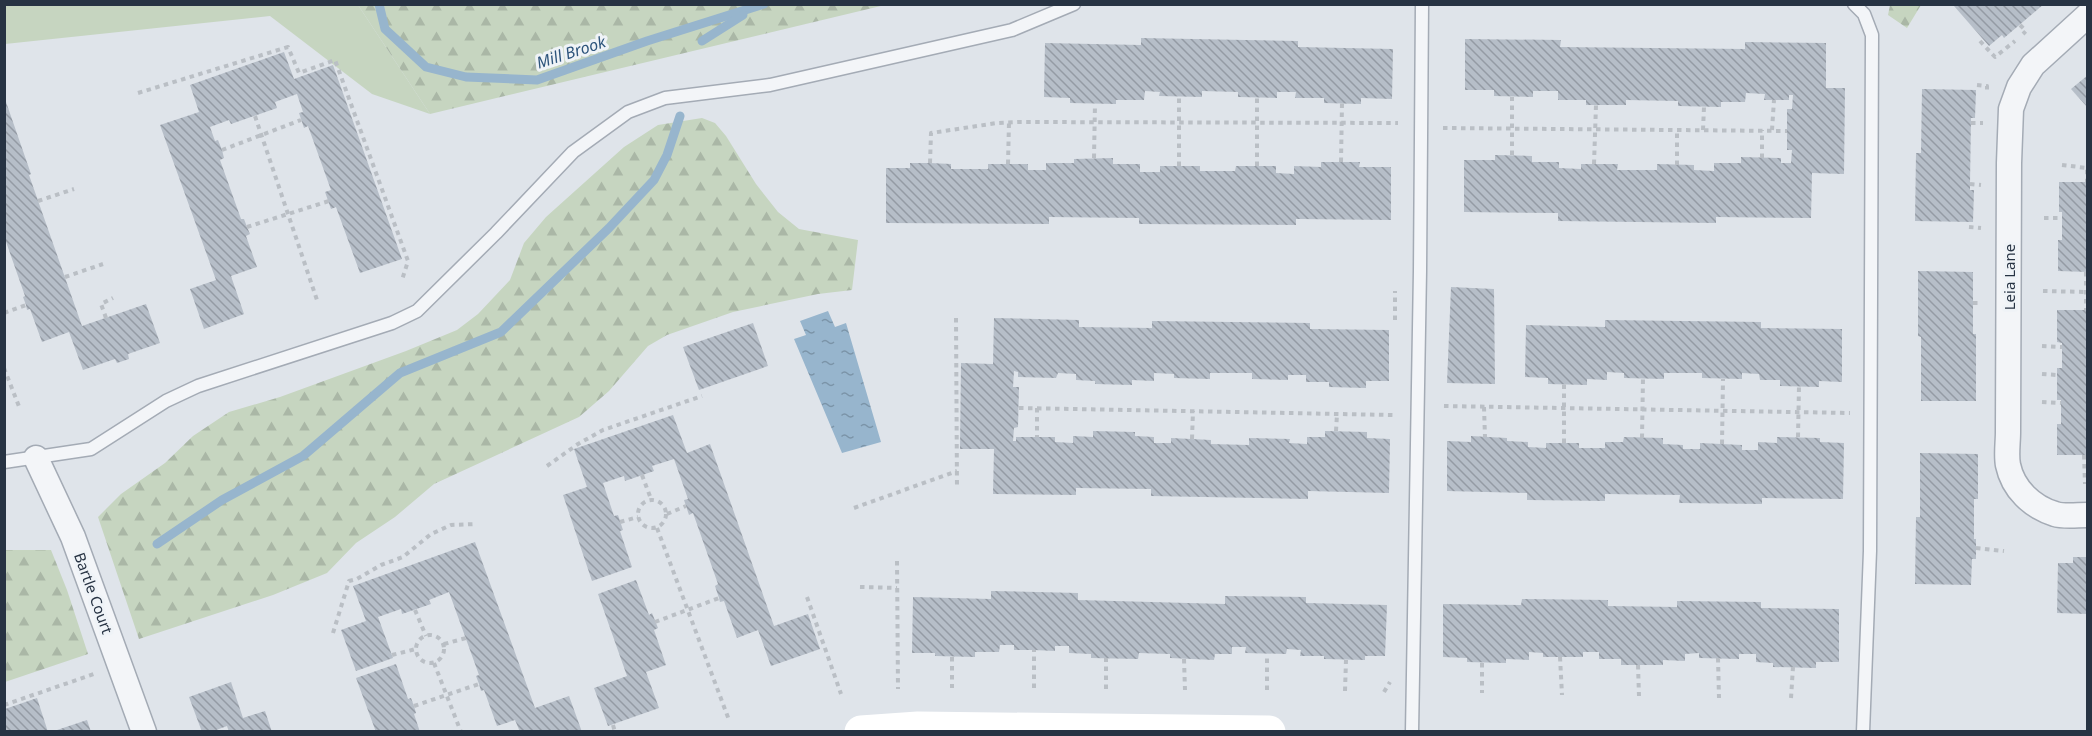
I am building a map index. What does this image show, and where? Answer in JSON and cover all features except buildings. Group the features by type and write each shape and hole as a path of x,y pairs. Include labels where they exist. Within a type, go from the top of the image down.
{"street":[{"name":"Leia Lane","path":"2088,15 2033,65 2019,87 2011,109 2008,464 2014,481 2033,504 2056,515 2088,515"},
{"name":"Bartle Court","path":"36,458 73,537 144,732"},
{"path":"864,731 918,728 1269,732"}],"lane":[{"path":"4,462 91,449 166,401 198,386 392,323 417,311 573,152 628,112 665,98 770,85 1012,30 1074,4"},
{"path":"1412,732 1420,282 1422,4"},
{"path":"1854,4 1864,14 1872,35 1870,540 1863,732"}],"path":[{"path":"1980,42 1995,57 2026,31 2020,25"},
{"path":"138,93 288,46 299,73 335,60 408,261 402,280"},
{"path":"1179,96 1179,166"},
{"path":"1257,97 1257,166"},
{"path":"1512,97 1512,155"},
{"path":"1772,130 1774,100"},
{"path":"1341,162 1342,103"},
{"path":"1094,158 1095,104"},
{"path":"1594,164 1596,105"},
{"path":"1703,130 1704,106"},
{"path":"255,116 318,303"},
{"path":"222,150 301,120"},
{"path":"930,163 931,133 1009,122 1398,123"},
{"path":"1008,164 1009,122"},
{"path":"1439,128 1787,130"},
{"path":"1677,129 1677,165"},
{"path":"1762,130 1762,158"},
{"path":"2062,165 2087,168 2087,182"},
{"path":"38,201 74,189"},
{"path":"247,227 328,201"},
{"path":"2044,218 2062,218"},
{"path":"64,277 103,264"},
{"path":"2086,272 2086,310"},
{"path":"2043,291 2087,292"},
{"path":"106,318 101,303 112,298"},
{"path":"4,313 26,305"},
{"path":"956,318 957,488"},
{"path":"2042,346 2062,347"},
{"path":"4,368 20,409"},
{"path":"2042,374 2057,375"},
{"path":"1642,438 1643,378"},
{"path":"1722,444 1724,379"},
{"path":"1564,384 1564,443"},
{"path":"1798,438 1799,386"},
{"path":"547,466 603,430 702,396"},
{"path":"2042,402 2061,403"},
{"path":"1444,406 1850,413"},
{"path":"1018,408 1394,415"},
{"path":"1037,408 1037,437"},
{"path":"1484,408 1485,437"},
{"path":"1192,439 1193,411"},
{"path":"1336,431 1337,414"},
{"path":"2084,455 2085,484"},
{"path":"854,508 957,471"},
{"path":"642,475 651,499"},
{"path":"638,517 641,504 651,499 662,503 667,514"},
{"path":"638,517 645,526 657,528 662,525 667,514 686,506"},
{"path":"620,522 638,517"},
{"path":"333,633 349,581 403,557 431,534 451,525 476,525"},
{"path":"657,528 729,720"},
{"path":"1976,548 2004,551"},
{"path":"897,561 898,689"},
{"path":"860,587 897,588"},
{"path":"807,597 841,694"},
{"path":"655,622 719,598"},
{"path":"415,610 426,636"},
{"path":"426,636 435,636 444,644 443,655 434,663 422,662 416,655 418,640 426,636"},
{"path":"444,644 466,638"},
{"path":"392,655 416,649"},
{"path":"1034,650 1034,688"},
{"path":"1267,654 1267,690"},
{"path":"952,657 952,688"},
{"path":"1560,657 1562,695"},
{"path":"1106,658 1106,689"},
{"path":"1718,658 1719,698"},
{"path":"1184,659 1185,690"},
{"path":"1345,691 1346,660"},
{"path":"434,663 461,732"},
{"path":"1482,663 1482,693"},
{"path":"1638,665 1639,696"},
{"path":"1791,698 1793,668"},
{"path":"4,705 97,673"},
{"path":"414,706 479,684"},
{"path":"613,724 615,732"}],"green space":[{"path":"1890,4 1921,5 1907,28 1888,15"},
{"path":"5,5 358,5 430,114 372,94 270,16 5,44"},
{"path":"358,5 885,5 430,114"},
{"path":"702,118 715,123 778,212 799,229 858,240 852,290 818,294 733,312 667,335 648,346 609,391 579,417 434,484 395,517 356,543 327,573 273,595 139,639 98,517 121,494 165,463 193,436 229,412 280,397 457,330 478,314 510,280 524,243 546,217 624,147 658,125"},
{"path":"5,550 51,550 88,654 5,682"}],"water":[{"path":"828,311 835,327 846,323 881,442 842,453 794,339 806,335 800,321"}],"waterway":[{"name":"Mill Brook","path":"379,4 385,29 426,67 466,77 537,80 647,41 764,4"},
{"path":"702,41 743,15"},
{"path":"157,544 222,500 303,456 400,373 501,332 609,228 654,180 667,155 680,116"}]}
